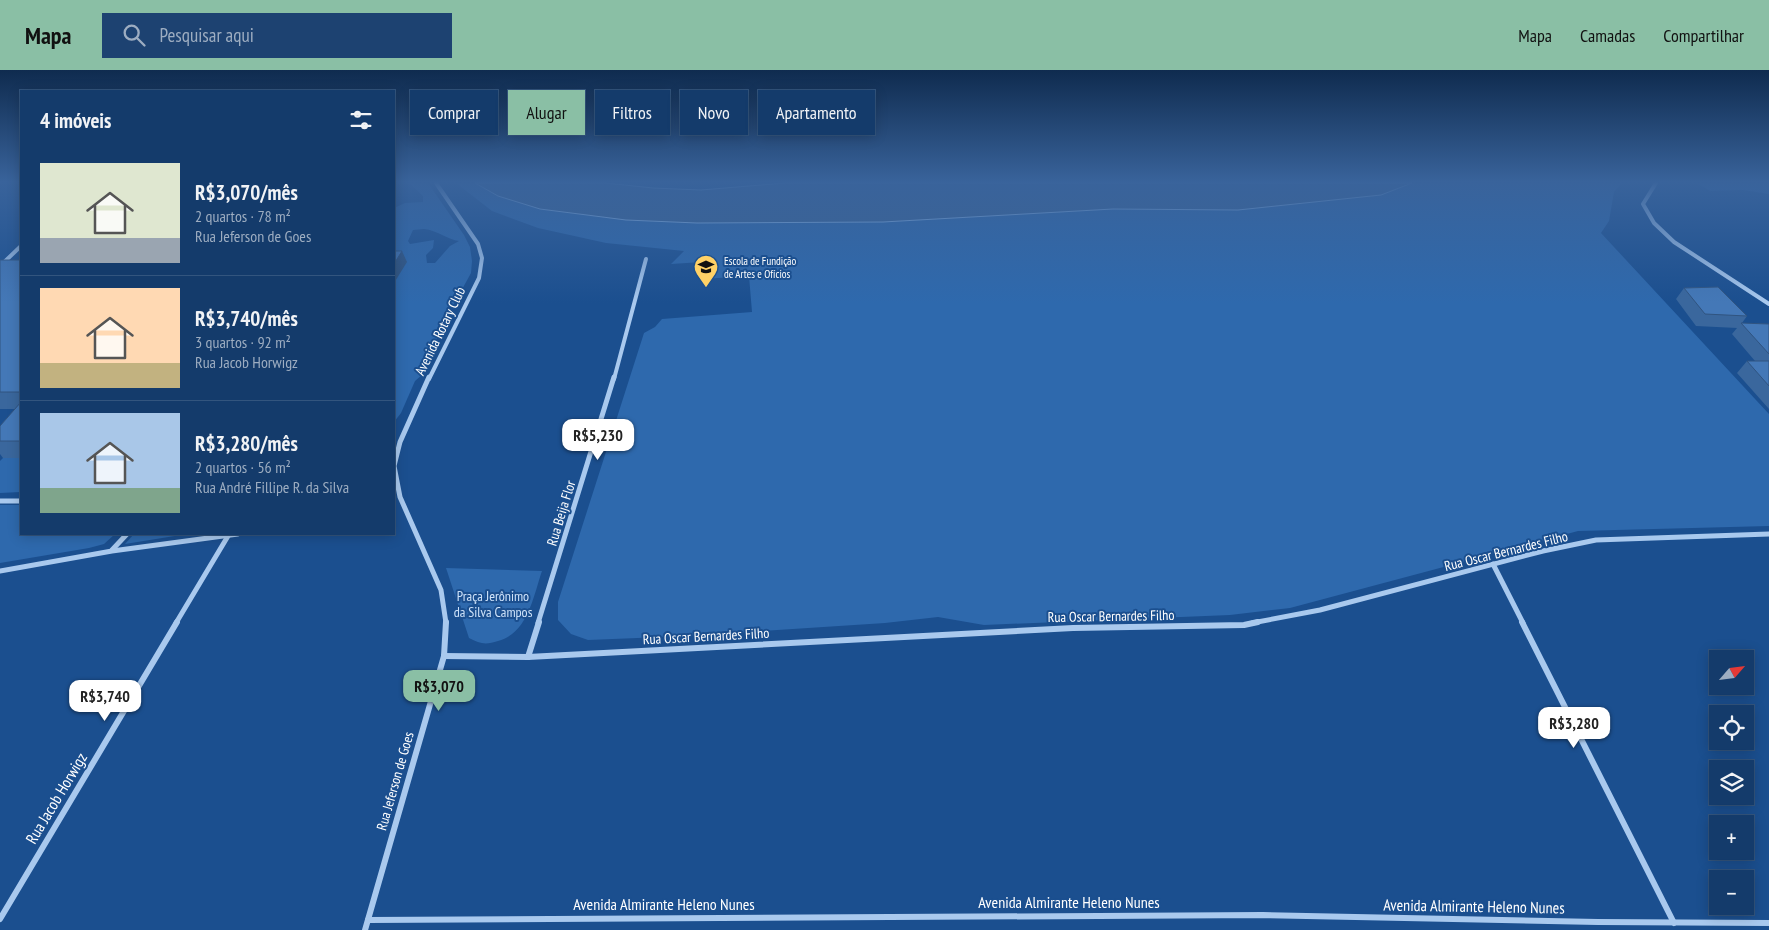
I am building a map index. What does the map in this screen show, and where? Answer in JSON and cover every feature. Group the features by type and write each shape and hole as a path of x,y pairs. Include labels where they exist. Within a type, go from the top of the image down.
{"street":[{"name":"Avenida Rotary Club","path":"395,462 400,442 479,278 482,258 478,244 464,223"},
{"path":"1654,223 1674,242 1769,303"},
{"path":"0,266 20,247"},
{"name":"Rua Beija Flor","path":"528,657 618,365 646,259"},
{"name":"Avenida Rotary Club","path":"395,477 397,498"},
{"name":"Rua Jeferson de Goes","path":"365,930 444,656 446,623 441,590 397,498"},
{"path":"0,501 20,501"},
{"name":"Rua Oscar Bernardes Filho","path":"444,656 528,657 1073,628 1244,625 1320,610 1493,564 1596,540 1769,534"},
{"path":"112,551 126,535"},
{"path":"0,571 112,551 233,535"},
{"name":"Rua Jacob Horwigz","path":"0,919 228,536"},
{"path":"1493,564 1674,923"},
{"name":"Avenida Almirante Heleno Nunes","path":"368,920 1263,915 1674,923 1769,923"}],"green space":[{"path":"395,223 456,223 470,247 471,273 442,326 423,374 415,381 401,413 395,421","holes":["424,229 459,241 450,246 435,263 427,263 426,255 433,248 434,240 410,244 408,241 413,230"]},
{"path":"525,223 1608,223 1601,233 1769,414 1769,526 1578,531 1290,608 1230,615 984,625 938,617 885,623 687,636 588,640 571,634 558,620 558,602 644,333 655,327 662,319 752,312 749,276 703,279 702,262 671,264 684,251 606,243 538,228"},
{"path":"3,458 20,458 20,492 0,493 0,461"},
{"path":"0,505 20,505 20,535 114,535 104,544 89,548 0,563"},
{"path":"133,535 181,535 125,544"},
{"name":"Praça Jerônimo da Silva Campos","path":"446,568 542,571 528,613 523,622 508,637 490,643 480,643 469,638"}],"building":[{"path":"395,251 402,251 395,262"},
{"path":"0,260 20,260 20,392 0,392"},
{"path":"1718,287 1747,316 1705,314 1684,288"},
{"path":"1741,323 1769,324 1769,354"},
{"path":"1747,361 1769,361 1769,386"},
{"path":"20,403 20,441 0,441 0,426"}],"place":[{"name":"Escola de Fundição de Artes e Ofícios","path":"706,288"}]}
